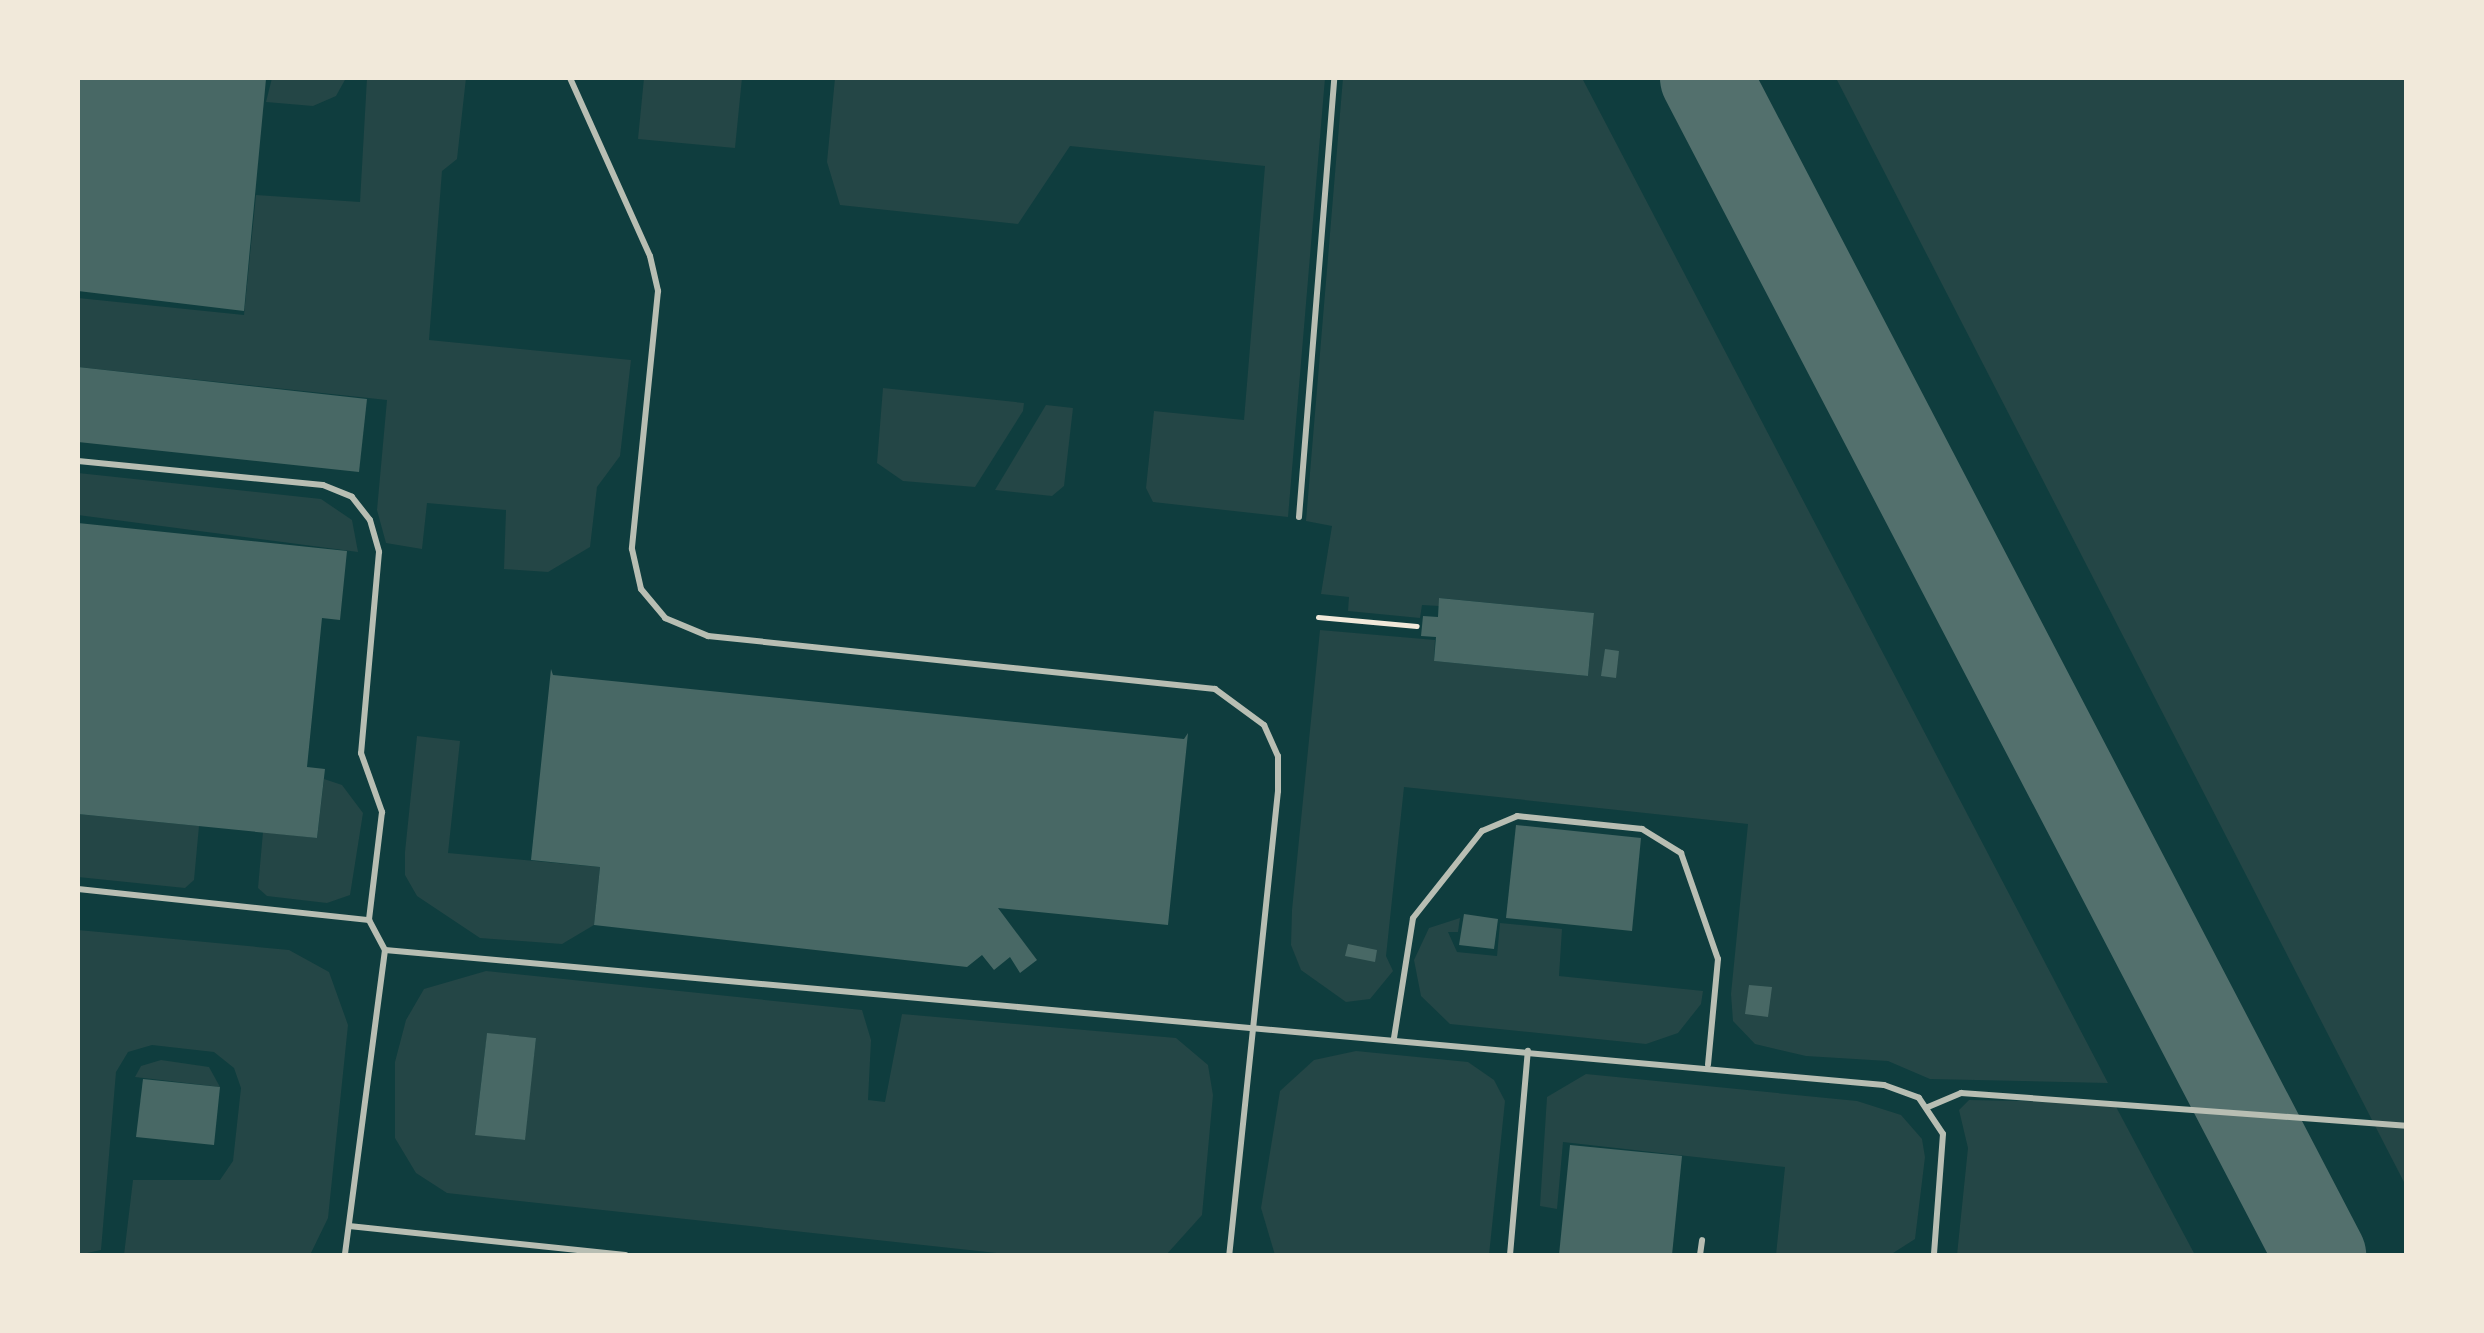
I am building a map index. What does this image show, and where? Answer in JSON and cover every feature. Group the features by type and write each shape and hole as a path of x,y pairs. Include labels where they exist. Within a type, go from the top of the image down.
{"lane":[{"path":"570,78 650,256 658,291 632,549 654,607 679,627 708,636 1215,689 1249,707 1271,738 1279,773 1229,1255"},
{"path":"1299,517 1334,78"},
{"path":"78,461 306,482 363,507 379,552 361,753 382,812 369,920 385,950 345,1255"},
{"path":"1394,1038 1406,930 1482,831 1517,816 1642,829 1681,853 1718,959 1708,1065"},
{"path":"78,889 369,920"},
{"path":"385,950 1253,1024 1708,1065 1884,1085 1928,1107 1946,1162 1934,1255"},
{"path":"1510,1255 1528,1051"},
{"path":"1928,1107 1961,1093 2406,1126"},
{"path":"349,1226 625,1255"},
{"path":"1700,1255 1702,1240"}],"path":[{"path":"1318,617 1417,626"}],"shaded area":[{"path":"272,78 346,78 336,96 313,106 266,102"},
{"path":"367,78 466,78 457,159 442,171 429,340 631,360 620,456 597,487 590,547 548,572 504,569 506,510 427,503 422,549 386,543 377,510 387,400 78,367 78,298 244,315 256,195 360,202"},
{"path":"644,78 742,78 735,148 638,139"},
{"path":"835,78 1325,78 1288,517 1153,502 1146,488 1154,411 1244,420 1265,166 1070,146 1018,224 840,205 827,162"},
{"path":"1343,78 1582,78 2108,1083 1930,1079 1888,1061 1806,1056 1755,1044 1733,1021 1731,994 1748,824 1404,787 1386,956 1393,971 1370,999 1346,1002 1301,970 1291,945 1292,910 1320,630 1435,640 1434,661 1588,676 1594,613 1440,598 1439,606 1422,605 1420,618 1348,611 1349,597 1321,594 1332,526 1306,521"},
{"path":"1836,78 2406,78 2406,1186"},
{"path":"883,388 1024,403 1023,411 975,487 903,481 877,463"},
{"path":"1046,405 1073,408 1064,486 1052,496 995,490"},
{"path":"78,473 321,499 352,520 358,552 78,515"},
{"path":"417,736 460,741 448,853 600,867 594,925 562,944 480,938 417,896 405,875 405,852"},
{"path":"324,779 342,785 363,813 350,895 327,903 267,896 258,888 263,832 317,838"},
{"path":"78,814 199,826 194,880 185,888 78,877"},
{"path":"1460,918 1458,932 1448,932 1457,952 1497,956 1500,923 1562,929 1559,976 1703,991 1701,1004 1678,1033 1646,1044 1450,1024 1421,996 1414,960 1429,928"},
{"path":"78,930 289,950 329,972 348,1025 328,1218 310,1255 124,1255 133,1180 220,1180 233,1161 241,1088 234,1068 214,1052 152,1045 128,1052 116,1072 101,1250 78,1255"},
{"path":"486,971 862,1010 871,1040 868,1100 885,1102 902,1014 1176,1038 1208,1065 1213,1095 1202,1215 1166,1255 1015,1255 447,1193 416,1173 395,1138 395,1062 406,1020 424,989","holes":["487,1034 536,1038 524,1140 475,1134"]},
{"path":"1356,1051 1468,1062 1494,1080 1505,1101 1489,1255 1275,1255 1261,1208 1280,1091 1314,1060"},
{"path":"161,1060 209,1067 220,1087 135,1077 141,1066"},
{"path":"1586,1074 1857,1101 1901,1115 1922,1139 1925,1157 1915,1239 1890,1255 1776,1255 1785,1167 1563,1142 1557,1209 1540,1206 1547,1097"},
{"path":"1969,1100 2114,1103 2195,1255 1957,1255 1968,1148 1959,1110"}],"building":[{"path":"78,78 266,79 244,311 78,291"},
{"path":"78,367 367,399 359,472 78,442"},
{"path":"78,523 347,551 340,620 322,618 307,767 325,769 317,838 78,814"},
{"path":"1439,598 1594,613 1588,676 1434,661 1436,637 1421,636 1423,616 1438,617"},
{"path":"1605,649 1619,651 1616,678 1601,676"},
{"path":"551,669 553,675 1184,739 1188,733 1168,925 998,908 1037,960 1020,973 1010,957 994,970 982,955 967,967 594,925 600,867 531,860"},
{"path":"1516,825 1641,838 1632,931 1506,918"},
{"path":"1464,914 1498,919 1494,949 1459,945"},
{"path":"1348,944 1377,950 1375,962 1345,956"},
{"path":"1749,985 1772,987 1768,1017 1745,1014"},
{"path":"487,1033 536,1038 525,1140 475,1135"},
{"path":"143,1079 220,1087 214,1145 136,1137"},
{"path":"1570,1145 1682,1156 1672,1255 1559,1255"}],"taxiway":[{"path":"1706,78 2320,1255"}]}
